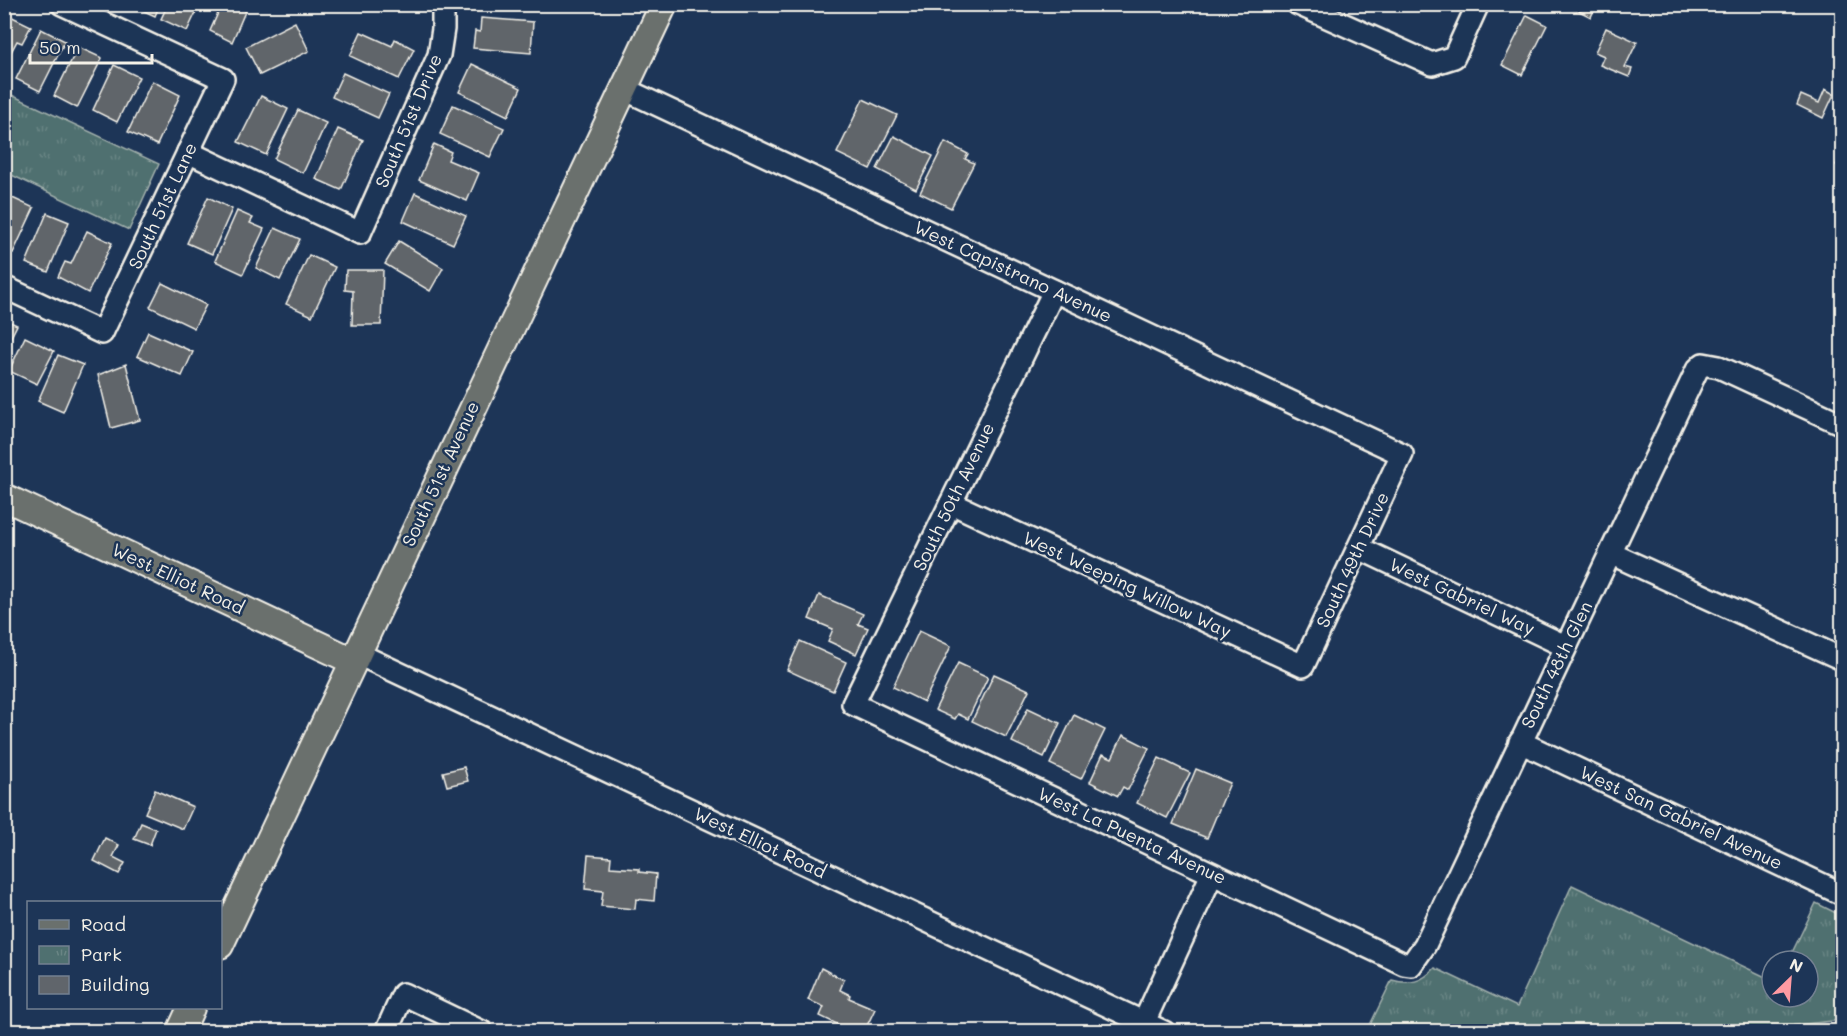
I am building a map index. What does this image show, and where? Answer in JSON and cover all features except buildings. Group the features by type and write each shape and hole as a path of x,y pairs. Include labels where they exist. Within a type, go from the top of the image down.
{"main road":[{"name":"South 51st Avenue","path":"222,941 664,4"},
{"name":"West Elliot Road","path":"4,498 354,657"},
{"path":"180,1032 191,1009"}],"street":[{"name":"South 51st Lane","path":"4,287 102,333 223,79 62,4"},
{"name":"South 51st Drive","path":"188,152 360,233 439,56 443,29 443,4"},
{"path":"1298,4 1432,64 1454,57 1478,4"},
{"name":"West Capistrano Avenue","path":"624,89 1402,454"},
{"name":"South 50th Avenue","path":"853,704 1054,291"},
{"name":"South 48th Glen","path":"1411,965 1425,945 1520,742 1612,554 1692,378 1703,364 1719,367 1842,424"},
{"name":"South 49th Drive","path":"1303,666 1402,454"},
{"name":"West Weeping Willow Way","path":"951,504 1303,666"},
{"name":"West Gabriel Way","path":"1359,548 1566,646"},
{"path":"1612,554 1842,659"},
{"name":"West Elliot Road","path":"354,657 1164,1032"},
{"name":"West La Puenta Avenue","path":"853,704 1395,960 1411,965"},
{"name":"West San Gabriel Avenue","path":"1520,742 1842,894"},
{"path":"1144,1022 1212,874"},
{"path":"386,1032 403,994 482,1032"}],"green space":[{"path":"5,92 159,164 129,230 5,172"},
{"path":"1572,885 1760,974 1760,1009 1820,1009 1820,949 1794,949 1816,903 1842,916 1842,1020 1733,1032 1367,1031 1392,980 1415,981 1435,968 1517,1007"}]}
